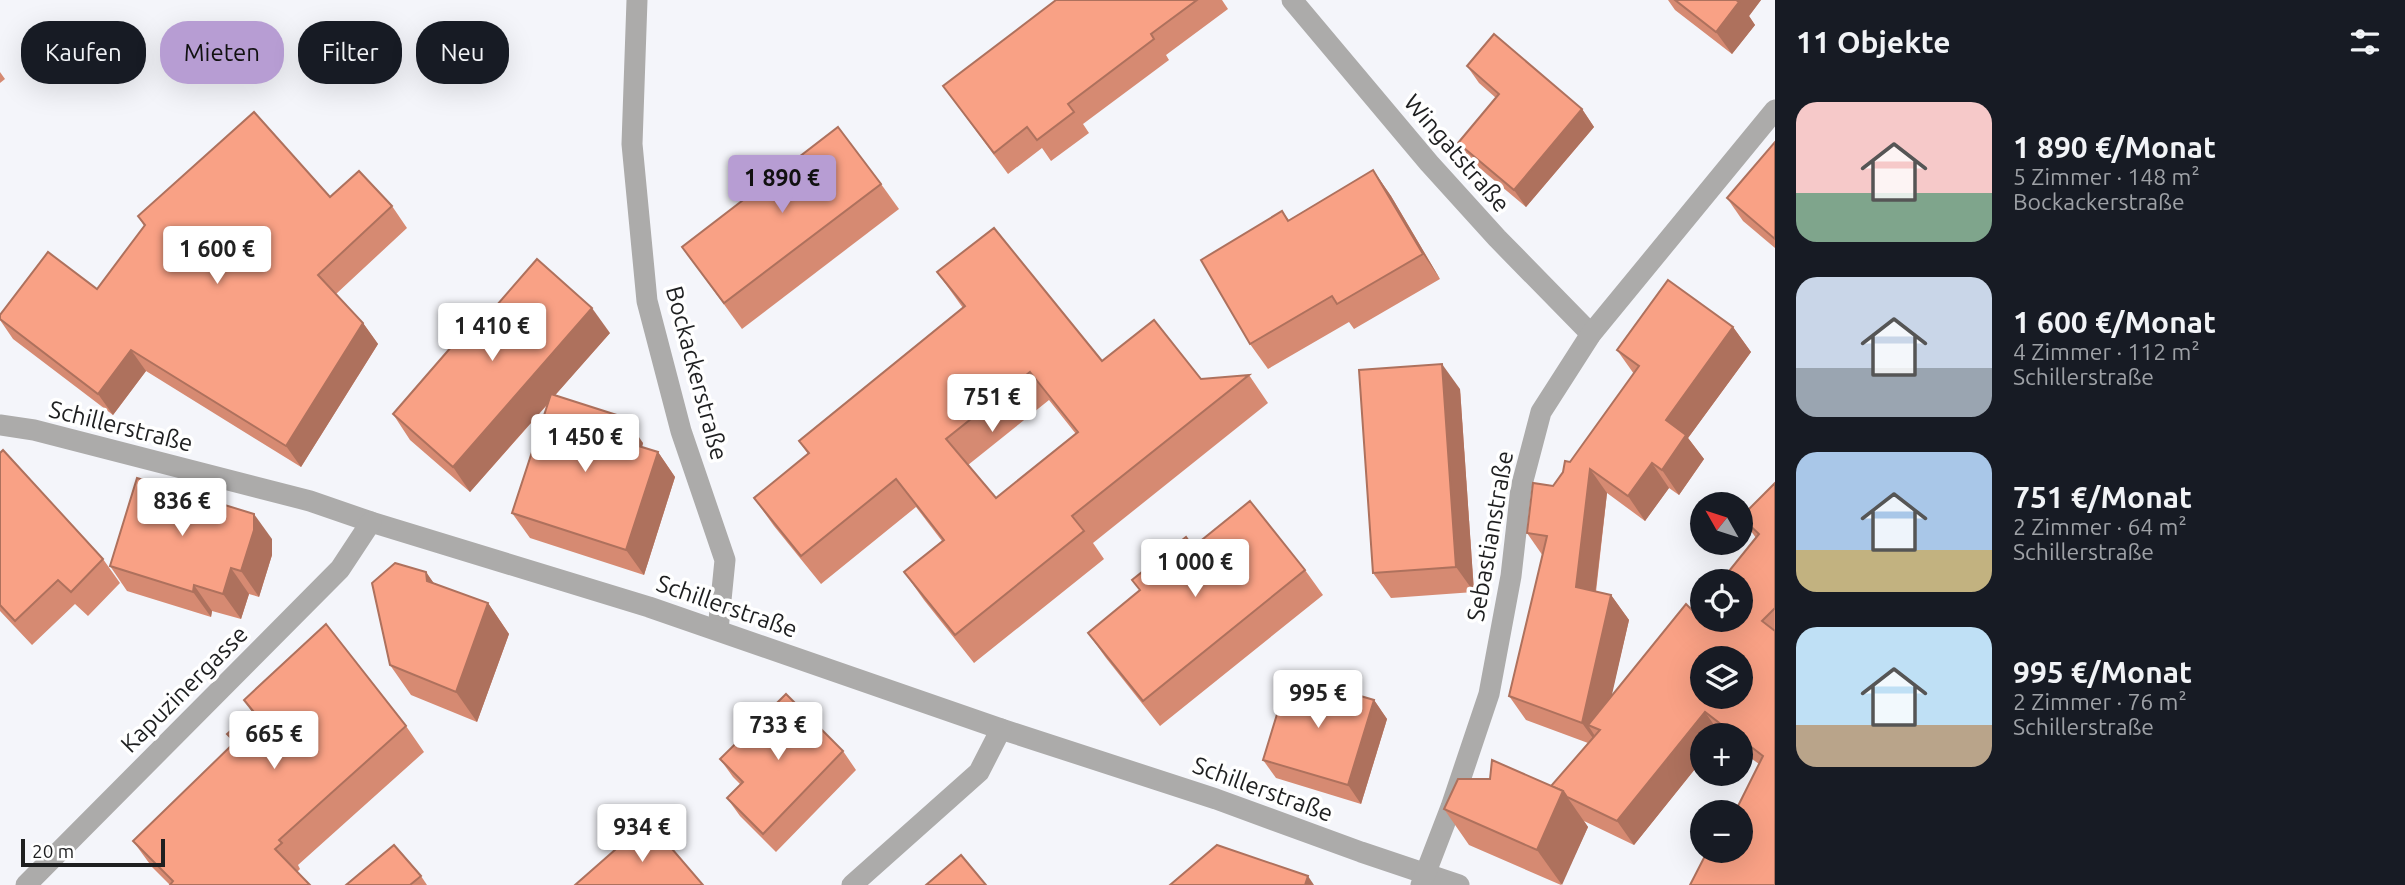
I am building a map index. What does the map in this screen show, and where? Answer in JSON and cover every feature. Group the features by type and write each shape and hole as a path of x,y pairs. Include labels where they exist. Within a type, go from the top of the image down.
{"street":[{"name":"Bockackerstraße","path":"637,0 632,144 647,301 681,431 725,560 718,630"},
{"name":"Wingatstraße","path":"1293,0 1429,163 1497,238 1591,334"},
{"name":"Sebastianstraße","path":"1423,879 1451,807 1489,694 1511,576 1521,488 1541,412 1591,334 1775,110"},
{"name":"Schillerstraße","path":"0,425 34,430 310,501 563,579 1001,729 1216,799 1361,852 1423,879 1459,885"},
{"name":"Kapuzinergasse","path":"26,885 340,569 371,522"},
{"path":"852,885 979,772 1001,729"}],"building":[{"path":"1056,0 1197,0 1151,34 1154,39 1068,104 1074,112 1037,140 1027,127 994,153 943,86"},
{"path":"1675,0 1736,0 1739,2 1716,32"},
{"path":"1494,34 1582,109 1514,190 1458,143 1499,94 1467,66"},
{"path":"254,112 330,197 359,171 392,206 318,275 363,323 286,446 131,350 98,394 0,319 0,315 48,252 97,289 145,225 138,216"},
{"path":"838,127 881,184 724,303 682,247"},
{"path":"1775,142 1775,239 1727,198"},
{"path":"1373,170 1423,254 1337,304 1332,296 1250,344 1201,260 1282,211 1288,221"},
{"path":"994,228 1102,361 1154,320 1201,379 1249,375 1072,516 1084,531 955,635 904,572 944,540 896,479 801,556 754,498 809,453 799,441 965,306 937,272","holes":["1030,372 1078,432 996,498 946,439"]},
{"path":"537,259 592,308 453,467 393,414 472,323 477,328"},
{"path":"1668,280 1733,327 1666,420 1686,435 1662,470 1652,463 1628,496 1590,469 1576,587 1611,595 1582,723 1509,696 1547,536 1527,533 1533,483 1553,486 1563,472 1565,461 1570,462 1639,366 1617,350"},
{"path":"1442,364 1456,567 1373,573 1359,370"},
{"path":"551,394 626,418 619,440 658,452 626,550 512,513"},
{"path":"3,450 103,559 71,592 58,580 15,621 0,605 0,453"},
{"path":"137,478 254,514 254,530 241,571 231,568 223,594 194,585 193,592 110,566"},
{"path":"1775,483 1775,608 1762,621 1775,631 1775,885 1690,885 1701,863 1753,863 1753,800 1741,800 1748,786 1753,786 1753,776 1763,756 1753,748 1753,723 1719,723 1705,712 1696,723 1690,723 1690,731 1617,821 1567,797 1563,791 1551,786 1600,730 1588,725 1686,604 1690,608 1690,632 1753,632 1753,569 1731,569 1742,555 1754,555 1754,540 1759,534 1754,529 1754,504"},
{"path":"1250,501 1305,570 1143,701 1088,633 1140,590 1132,580 1186,537 1193,547"},
{"path":"395,563 426,572 427,581 488,603 456,692 390,665 372,583"},
{"path":"326,624 406,726 279,840 282,843 275,849 310,885 170,885 173,881 133,841 235,742 227,734 253,711 244,700"},
{"path":"1289,675 1374,700 1348,785 1263,760"},
{"path":"786,694 843,751 763,834 727,798 743,782 720,759"},
{"path":"1492,760 1563,791 1537,850 1444,809 1458,779 1490,779"},
{"path":"648,821 703,885 575,885"},
{"path":"394,845 421,876 410,885 346,885"},
{"path":"1217,845 1308,876 1305,885 1170,885"},
{"path":"961,855 986,885 926,885"}]}
